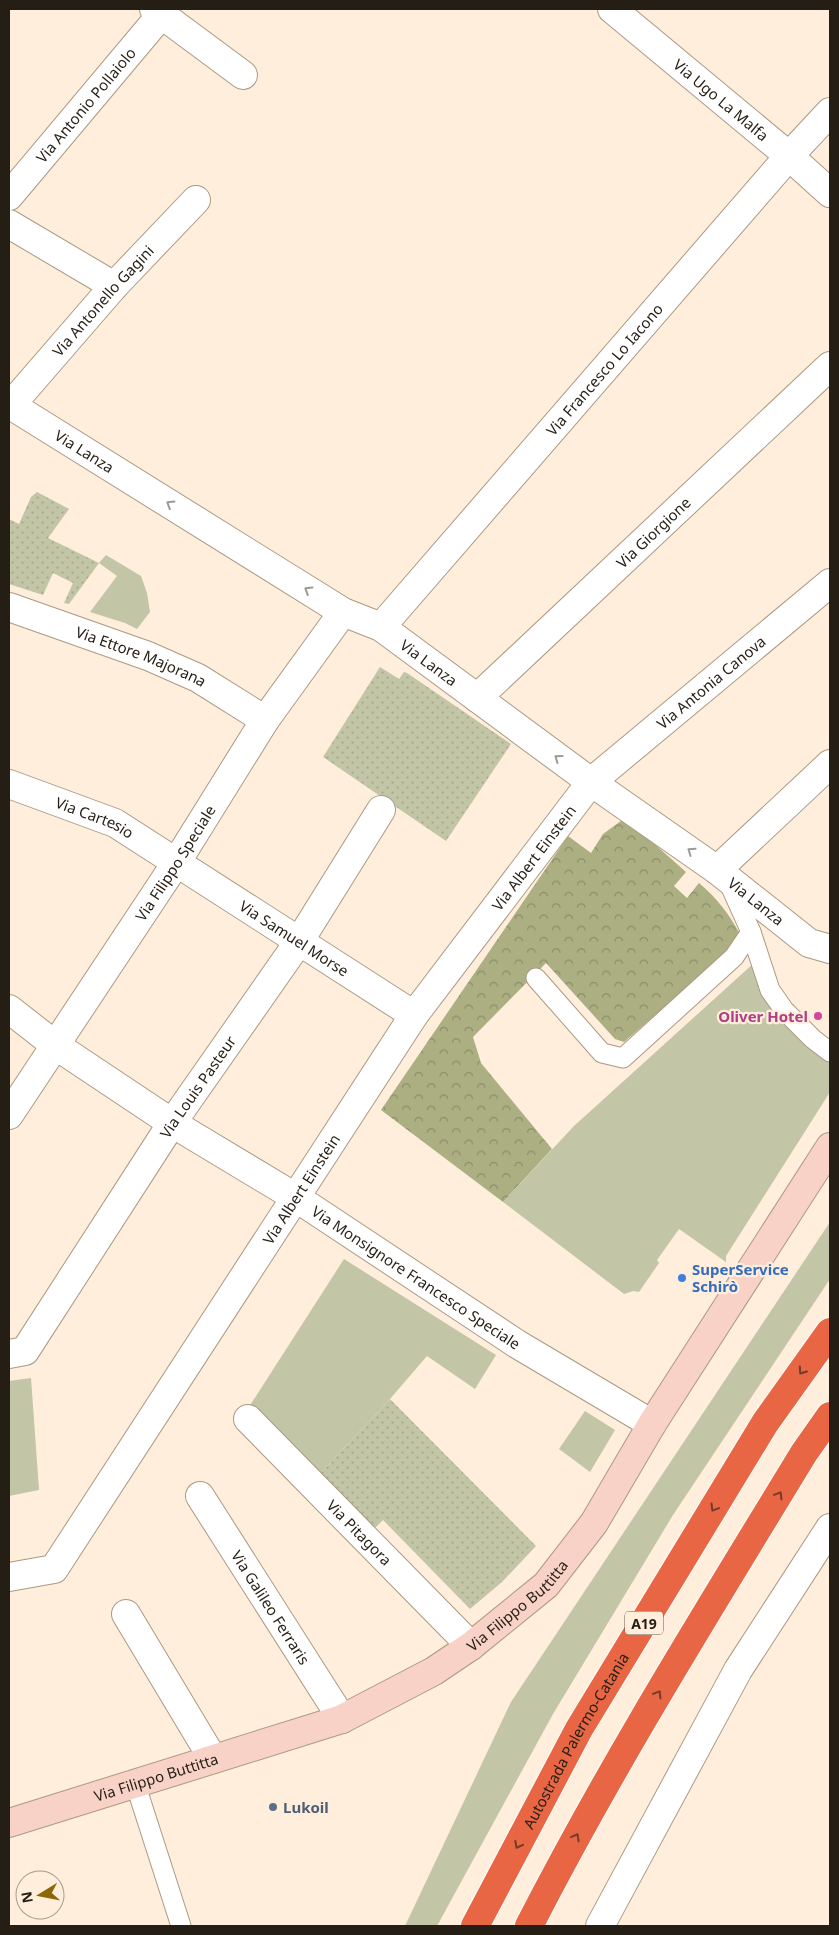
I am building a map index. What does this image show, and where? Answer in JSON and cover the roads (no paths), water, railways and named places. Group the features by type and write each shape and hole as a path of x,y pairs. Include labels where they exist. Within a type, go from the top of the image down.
{"highway":[{"name":"Autostrada Palermo-Catania","path":"475,1926 579,1729 765,1423 830,1332"},
{"path":"529,1926 633,1735 804,1453 830,1416"}],"main road":[{"name":"Via Filippo Buttitta","path":"9,1823 342,1719 434,1671 471,1646 546,1585 594,1523 652,1424 830,1147"}],"street":[{"name":"Via Ugo La Malfa","path":"612,9 789,156 830,193"},
{"path":"158,12 243,75"},
{"name":"Via Antonio Pollaiolo","path":"9,196 158,12"},
{"name":"Via Francesco Lo Iacono","path":"381,627 789,156 830,112"},
{"name":"Via Antonello Gagini","path":"10,404 114,286 196,200"},
{"path":"9,224 114,286"},
{"name":"Via Giorgione","path":"477,698 830,366"},
{"name":"Via Lanza","path":"10,404 343,612 381,627 591,782 722,873 809,943 830,949"},
{"name":"Via Antonia Canova","path":"591,782 830,583"},
{"name":"Via Ettore Majorana","path":"9,607 157,659 198,678 265,720"},
{"name":"Via Filippo Speciale","path":"9,1115 176,863 265,720 343,612"},
{"path":"722,873 830,764"},
{"name":"Via Albert Einstein","path":"9,1577 54,1569 414,1015 591,782"},
{"name":"Via Cartesio","path":"9,784 115,822 176,863"},
{"name":"Via Louis Pasteur","path":"9,1354 25,1351 172,1123 300,940 381,810"},
{"name":"Via Samuel Morse","path":"176,863 300,940 414,1015"},
{"name":"Via Monsignore Francesco Speciale","path":"9,1009 55,1045 172,1123 295,1197 517,1344 652,1424"},
{"name":"Via Pitagora","path":"248,1419 471,1646"},
{"name":"Via Galileo Ferraris","path":"200,1496 342,1719"},
{"path":"600,1926 738,1670 830,1528"},
{"path":"126,1614 213,1759"}],"lane":[{"path":"722,873 751,932 770,990 784,1010 813,1039 830,1052"},
{"path":"536,978 602,1054 623,1058 734,957 751,932"},
{"path":"135,1784 181,1926"}],"place":[{"name":"Oliver Hotel","path":"818,1016"},
{"name":"SuperService Schirò","path":"682,1278"},
{"name":"Lukoil","path":"273,1807"}]}
